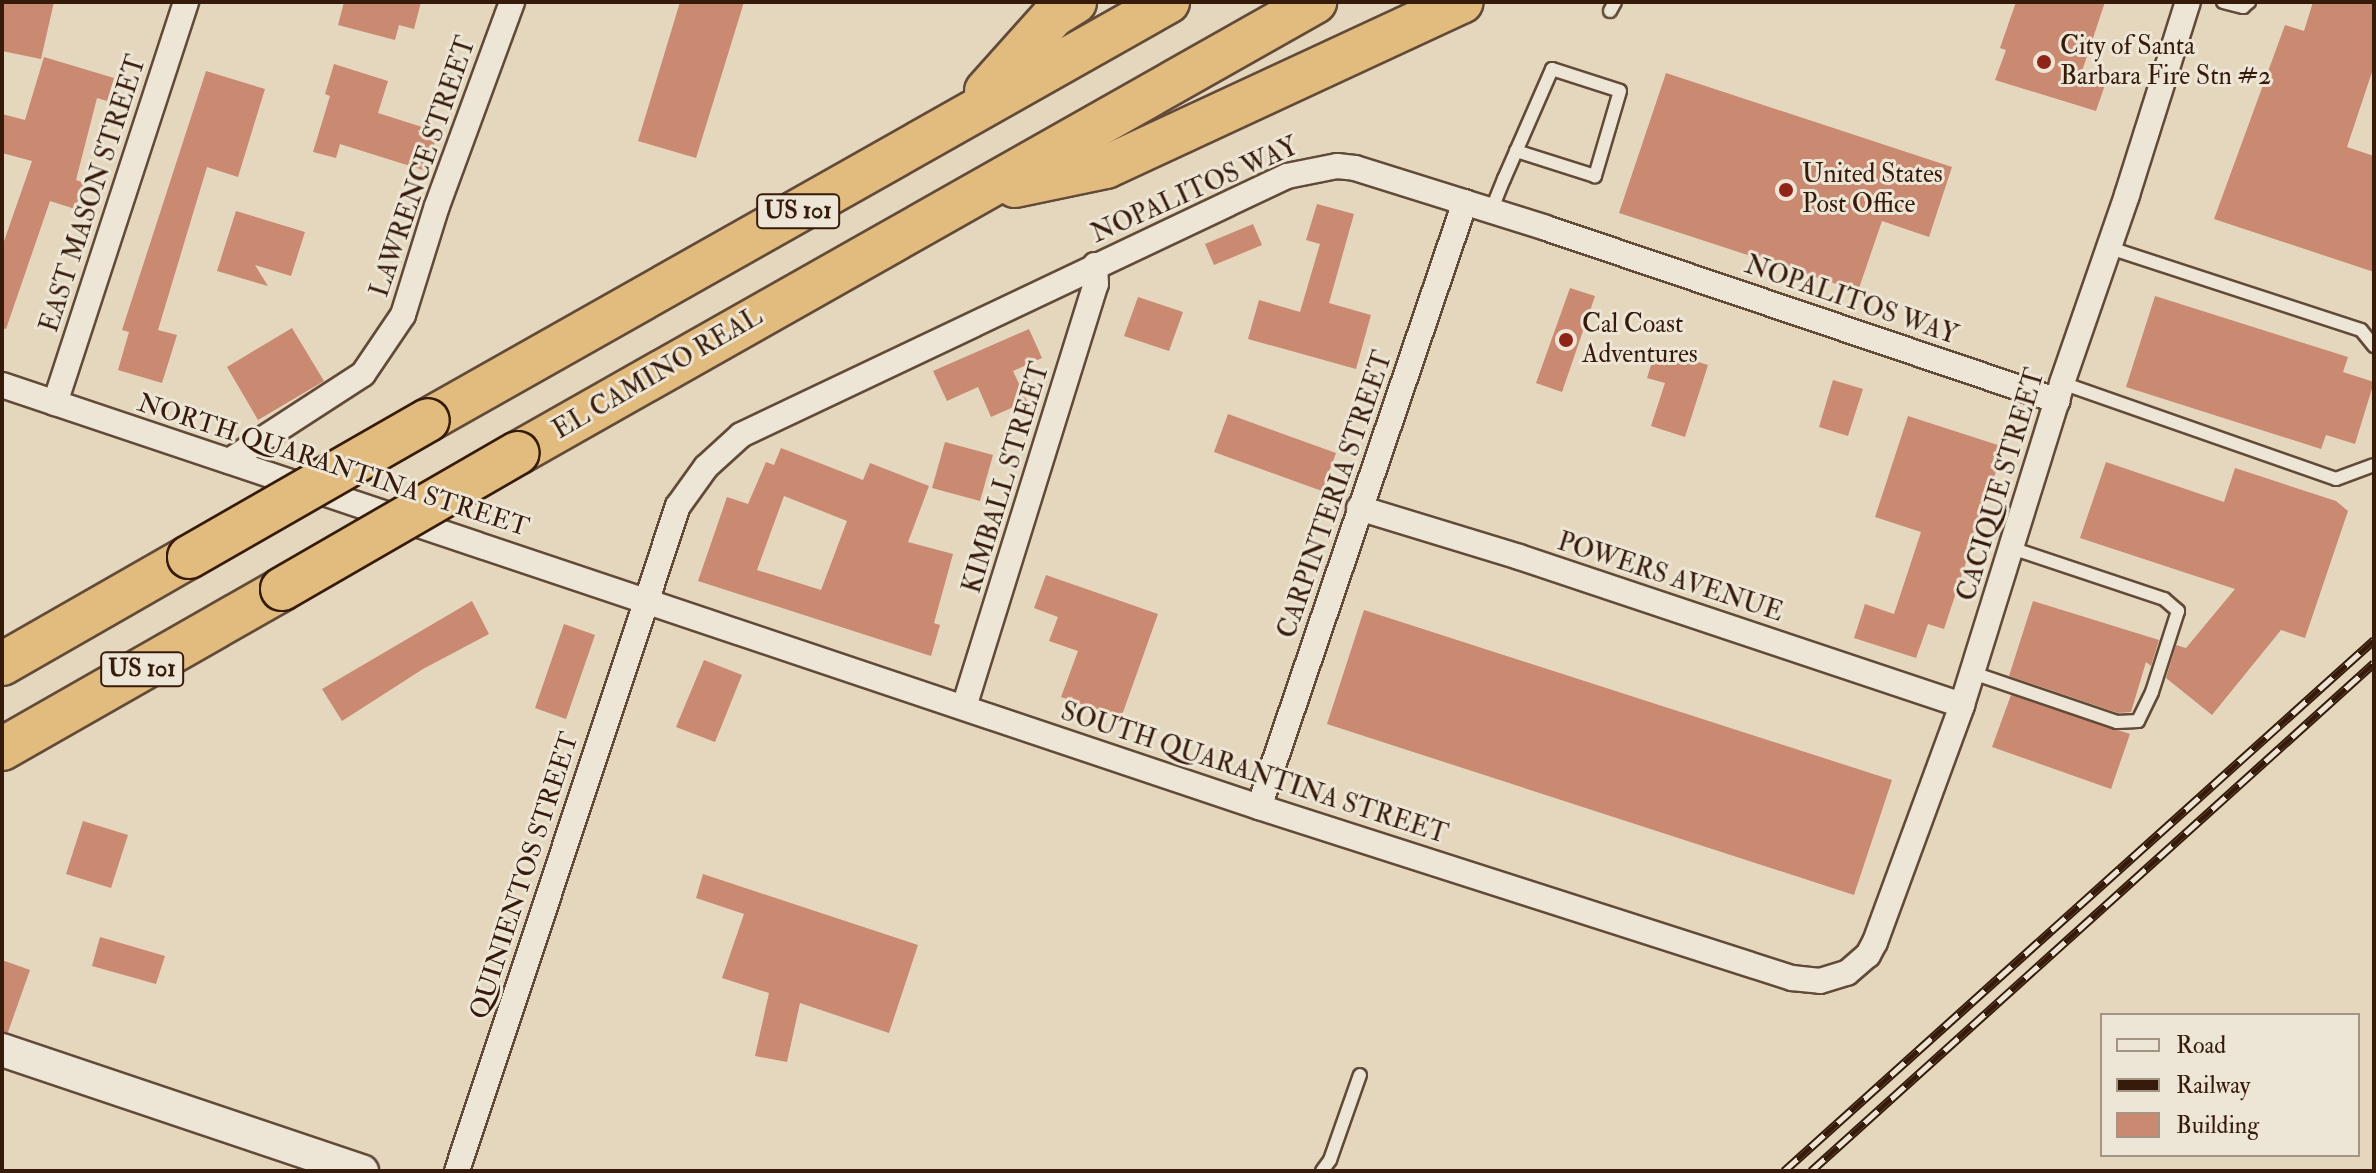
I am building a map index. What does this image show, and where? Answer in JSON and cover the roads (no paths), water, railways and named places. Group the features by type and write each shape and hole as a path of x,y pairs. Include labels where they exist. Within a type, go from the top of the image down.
{"highway":[{"path":"964,116 1053,16 1075,2"},
{"name":"US 101","path":"2,664 1168,2"},
{"name":"EL CAMINO REAL","path":"2,749 1315,2"},
{"path":"974,195 1106,167 1462,2"}],"street":[{"name":"EAST MASON STREET","path":"55,403 186,2"},
{"name":"LAWRENCE STREET","path":"229,461 363,374 403,315 437,206 512,2"},
{"name":"CACIQUE STREET","path":"1847,973 1868,955 1875,942 1962,705 2060,392 2110,248 2188,2"},
{"name":"NOPALITOS WAY","path":"646,600 678,506 706,467 741,435 1287,176 1320,167 1355,168 2060,392"},
{"name":"CARPINTERIA STREET","path":"1259,807 1465,202"},
{"name":"KIMBALL STREET","path":"964,707 1095,291 1095,265"},
{"name":"NORTH QUARANTINA STREET","path":"2,385 646,600"},
{"name":"POWERS AVENUE","path":"1359,508 1519,557 1962,705"},
{"name":"SOUTH QUARANTINA STREET","path":"646,600 1259,807 1792,978 1820,981 1847,973"},
{"name":"QUINIENTOS STREET","path":"457,1171 646,600"},
{"path":"2,1050 362,1171"}],"lane":[{"path":"2223,2 2243,7 2249,2"},
{"path":"1491,211 1516,151 1552,69 1620,91 1595,176 1516,151"},
{"path":"2110,248 2361,330 2374,346"},
{"path":"2060,392 2336,479 2374,465"},
{"path":"1973,673 2117,722 2138,721 2152,692 2178,611 2164,599 2012,548"},
{"path":"1322,1171 1330,1160 1360,1075"}],"railway":[{"path":"1784,1171 2374,640"},
{"path":"1811,1171 2374,663"}],"place":[{"name":"City of Santa Barbara Fire Stn #2","path":"2044,62"},
{"name":"United States Post Office","path":"1786,190"},
{"name":"Cal Coast Adventures","path":"1566,340"}]}
